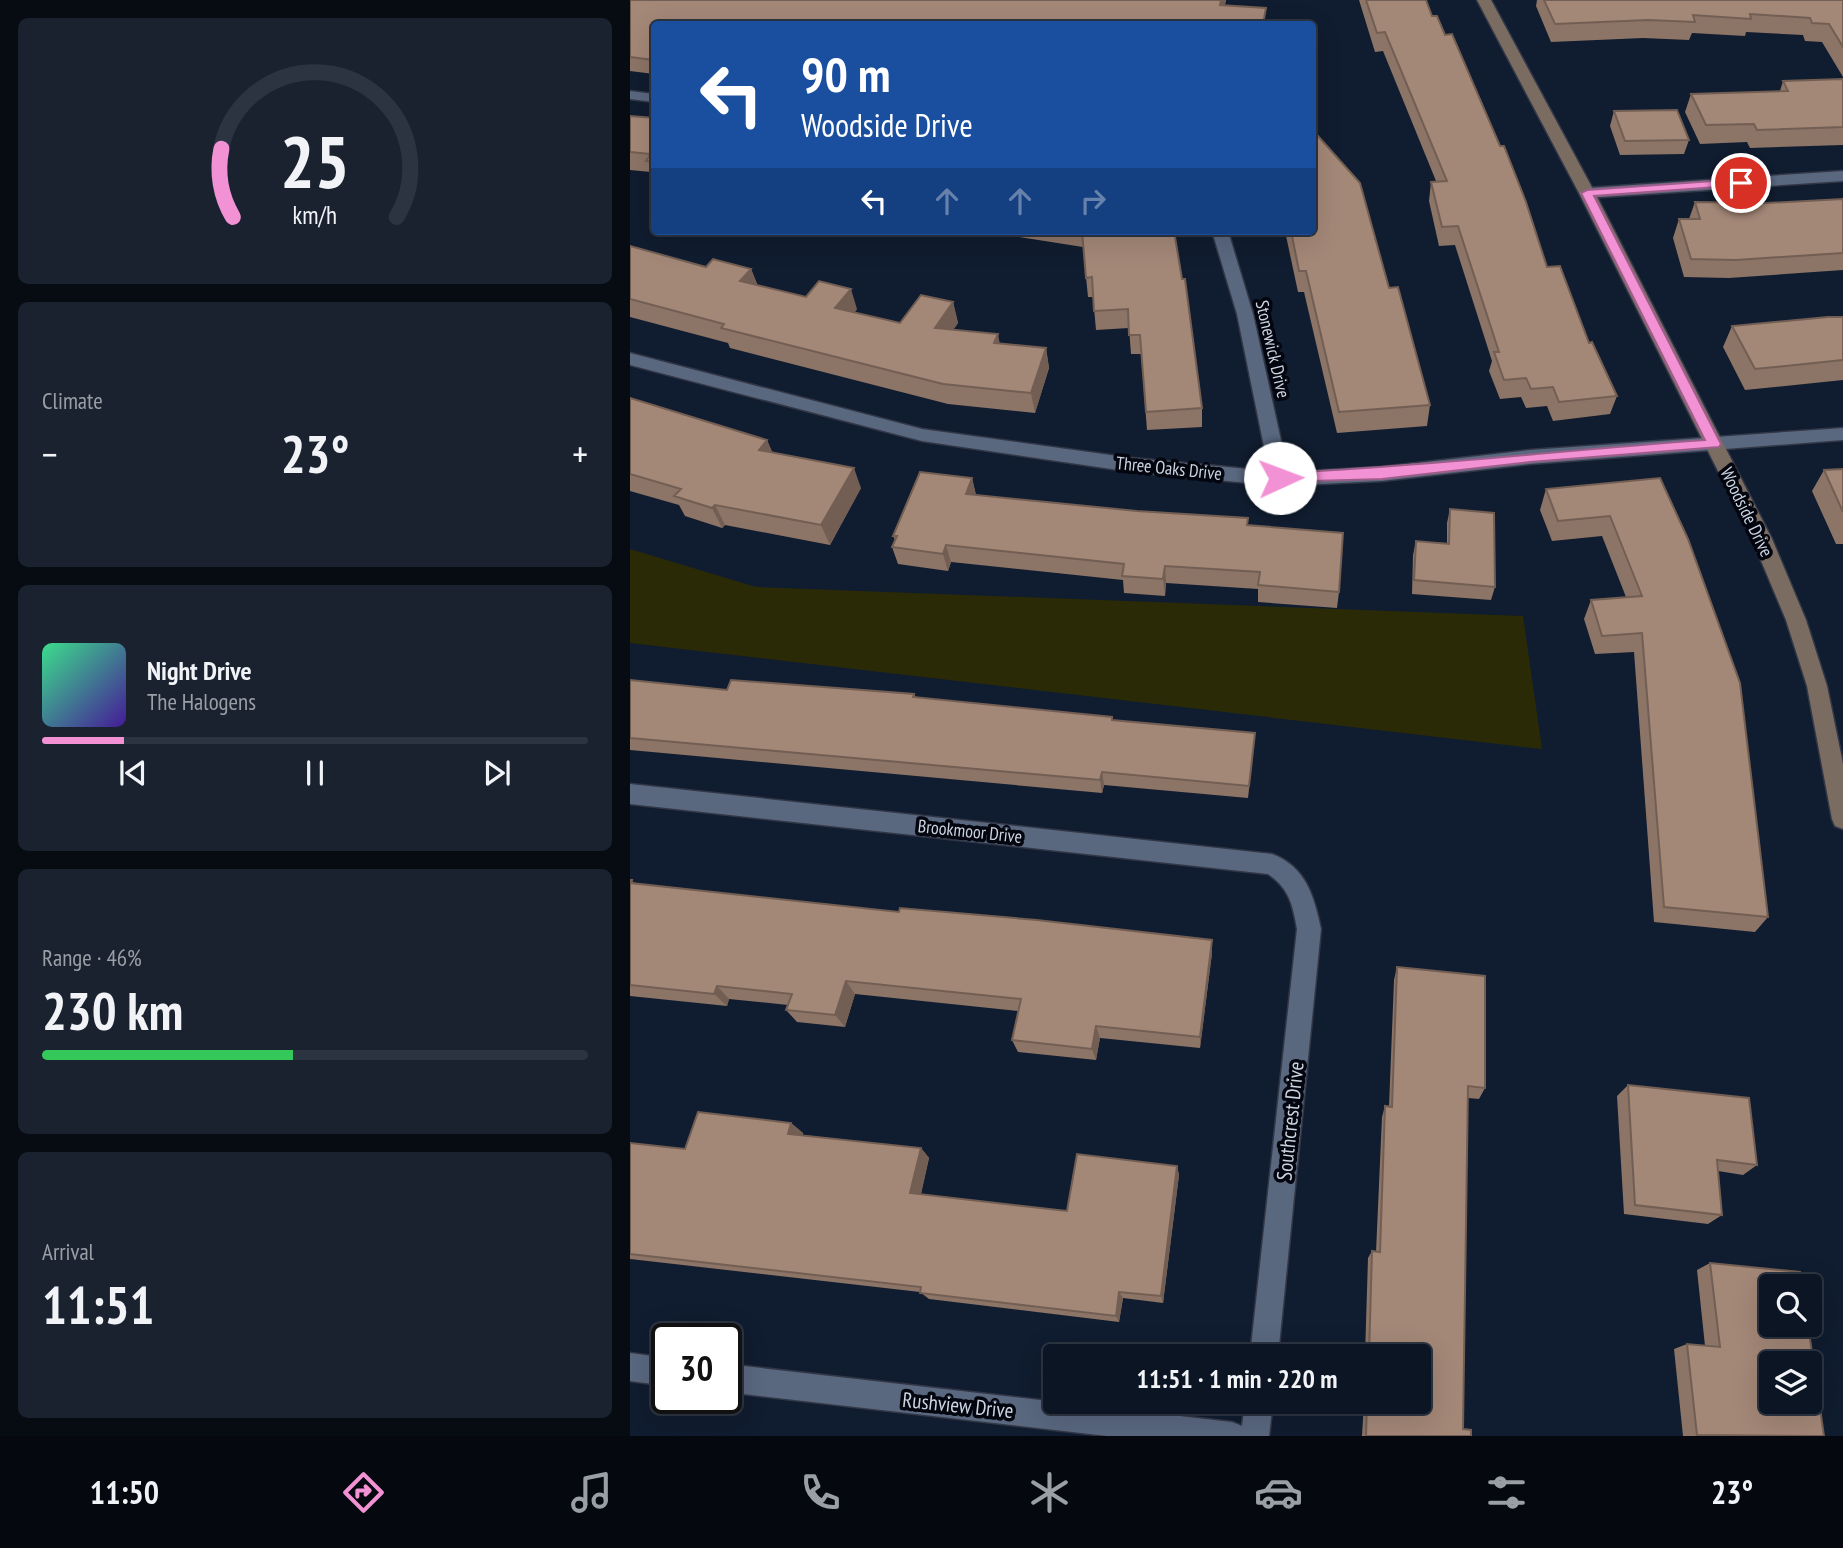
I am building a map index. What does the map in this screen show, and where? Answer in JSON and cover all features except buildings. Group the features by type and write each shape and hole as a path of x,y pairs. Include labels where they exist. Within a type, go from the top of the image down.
{"street":[{"name":"Woodside Drive","path":"1484,0 1587,193 1762,540 1796,620 1817,685 1841,795 1843,819"},
{"path":"630,94 651,98"},
{"path":"1587,193 1843,176"},
{"name":"Stonewick Drive","path":"1221,235 1245,314 1280,478"},
{"name":"Three Oaks Drive","path":"630,359 922,435 1132,465 1280,478 1382,474 1530,457 1843,434"},
{"name":"Brookmoor Drive","path":"630,794 1272,863 1291,876 1300,887"},
{"name":"Southcrest Drive","path":"1265,1344 1309,929 1300,887"},
{"path":"632,1373 651,1372"},
{"name":"Rushview Drive","path":"742,1380 1233,1436"},
{"path":"1255,1436 1258,1414"}],"shaded area":[{"path":"630,549 756,587 1523,616 1542,749 630,643"}],"route":[{"path":"1280,478 1382,474 1530,457 1714,444 1587,193 1741,183"}]}
